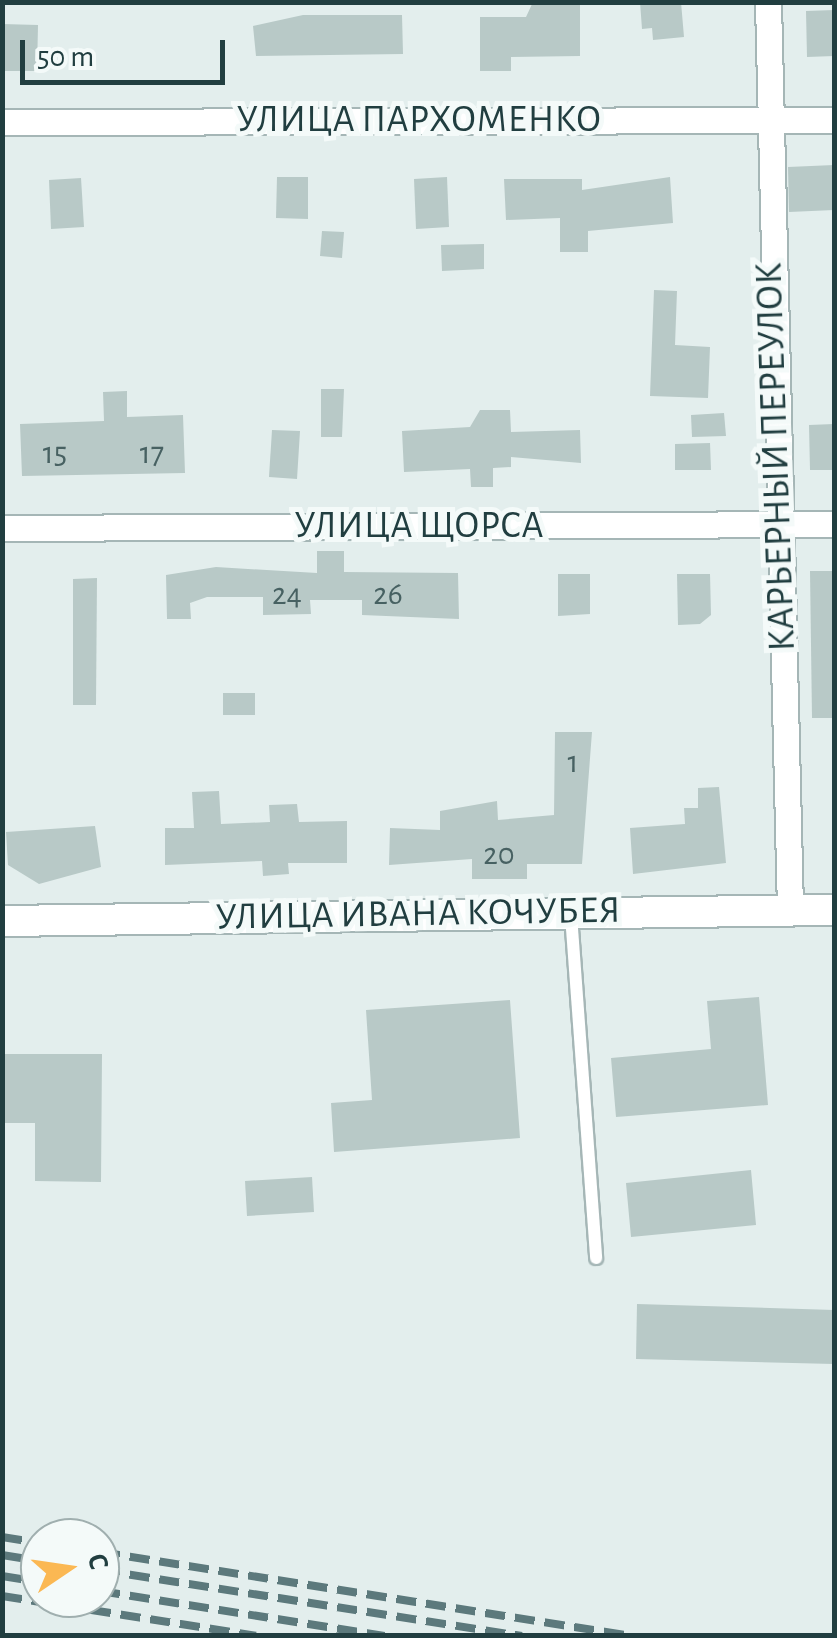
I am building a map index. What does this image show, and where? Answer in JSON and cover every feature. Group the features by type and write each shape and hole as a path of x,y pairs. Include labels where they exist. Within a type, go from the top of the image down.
{"street":[{"name":"КАРЬЕРНЫЙ ПЕРЕУЛОК","path":"768,2 790,910"},
{"name":"УЛИЦА ПАРХОМЕНКО","path":"2,122 834,120"},
{"name":"УЛИЦА ЩОРСА","path":"2,528 834,524"},
{"name":"УЛИЦА ИВАНА КОЧУБЕЯ","path":"2,921 834,910"}],"lane":[{"path":"571,913 596,1258"}],"building":[{"path":"533,2 580,2 580,56 511,57 511,71 480,71 480,17 526,17"},
{"path":"640,2 681,2 684,37 653,40 652,28 642,29"},
{"path":"834,10 834,56 807,57 806,11"},
{"path":"303,15 402,15 403,54 256,56 253,26"},
{"path":"2,24 38,25 37,71 2,71"},
{"path":"834,165 834,210 789,212 788,167"},
{"path":"277,177 308,177 308,219 276,218"},
{"path":"447,177 449,227 416,229 414,179"},
{"path":"670,177 673,223 588,231 588,252 560,252 560,218 506,220 504,179 582,179 582,190"},
{"path":"81,178 84,227 51,229 49,180"},
{"path":"322,231 344,232 342,258 320,256"},
{"path":"484,244 484,269 442,271 441,245"},
{"path":"654,290 677,291 675,345 710,347 708,398 650,396"},
{"path":"321,389 344,389 342,437 321,437"},
{"path":"127,391 127,417 183,415 185,473 22,476 20,424 104,421 103,392"},
{"path":"480,410 510,410 511,432 580,430 581,463 511,457 511,467 493,468 493,487 471,487 470,469 404,472 402,431 470,427"},
{"path":"724,413 726,436 692,437 691,415"},
{"path":"834,424 834,470 810,470 809,425"},
{"path":"272,430 300,431 297,479 269,477"},
{"path":"710,443 711,470 675,470 675,444"},
{"path":"317,551 344,551 344,572 458,573 459,619 362,615 362,600 310,600 311,614 263,615 263,597 207,597 190,603 191,619 167,619 166,575 216,567 317,573"},
{"path":"810,571 834,571 834,718 812,718"},
{"path":"558,574 590,574 590,614 558,616"},
{"path":"677,574 710,574 711,615 700,624 678,625"},
{"path":"97,578 96,705 73,705 73,579"},
{"path":"223,693 255,693 255,715 223,715"},
{"path":"555,732 592,732 582,864 527,864 527,879 472,879 472,859 389,865 390,828 440,830 440,811 497,801 498,820 554,815"},
{"path":"719,787 726,863 633,874 630,828 685,824 684,808 698,808 698,788"},
{"path":"219,791 221,824 270,822 269,805 297,804 299,822 347,821 347,863 288,863 289,874 263,876 262,861 165,865 165,828 194,828 192,792"},
{"path":"95,826 101,867 39,884 8,865 6,832"},
{"path":"759,997 768,1105 616,1117 611,1058 711,1049 707,1001"},
{"path":"510,1000 520,1138 334,1152 331,1103 372,1100 366,1010"},
{"path":"2,1054 102,1054 101,1182 35,1181 35,1123 2,1123"},
{"path":"751,1170 756,1225 631,1237 626,1183"},
{"path":"312,1177 314,1212 247,1216 245,1181"},
{"path":"637,1304 834,1310 834,1364 636,1359"}],"railway":[{"path":"2,1537 20,1540"},
{"path":"2,1555 20,1558"},
{"path":"120,1555 631,1636"},
{"path":"120,1573 522,1636"},
{"path":"2,1576 20,1579"},
{"path":"120,1594 384,1636"},
{"path":"2,1596 256,1636"}]}
